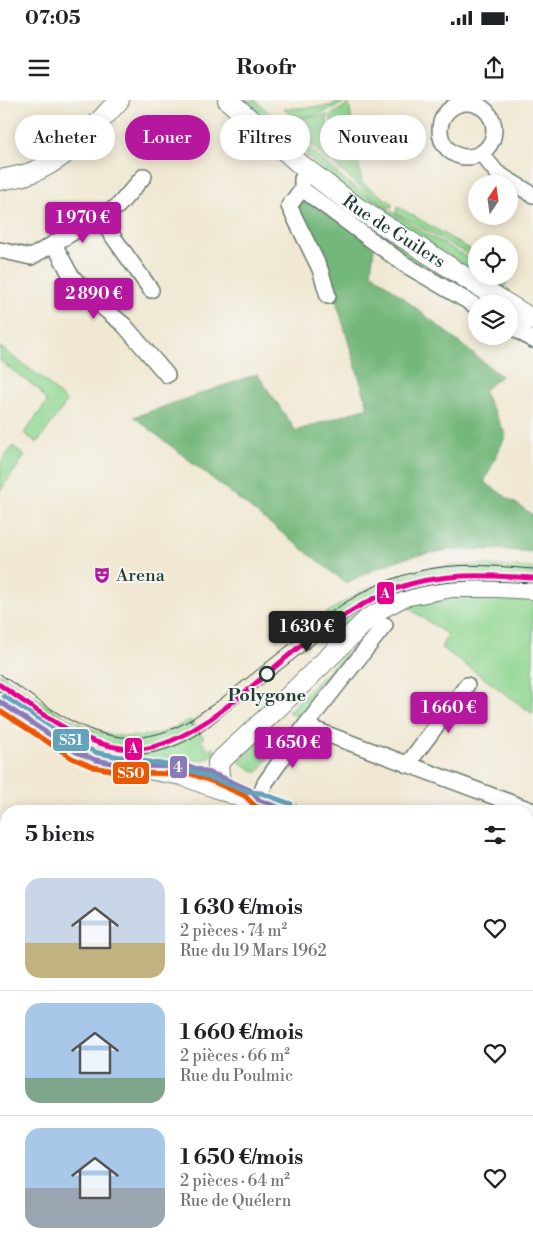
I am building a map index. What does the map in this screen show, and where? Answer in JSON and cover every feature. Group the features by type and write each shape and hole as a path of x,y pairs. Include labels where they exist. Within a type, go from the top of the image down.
{"main road":[{"path":"0,180 28,174 56,160 94,128 119,100"},
{"name":"Rue de Guilers","path":"228,100 301,165 475,295"},
{"name":"Rue de Guilers","path":"518,310 533,320"},
{"path":"220,777 280,705 376,611 404,596 452,586 533,589"},
{"path":"0,702 76,752 96,760 182,776 220,777"},
{"path":"127,766 192,768 220,777 250,790 259,800 271,805"}],"street":[{"path":"481,153 497,173 533,195"},
{"path":"301,165 302,189 288,206 320,268 328,296"},
{"path":"0,250 32,257 118,206 144,176"},
{"name":"Rue de Guilers","path":"302,189 404,264 470,295"},
{"path":"99,217 151,290"},
{"path":"54,244 70,274 85,292 124,325 167,375"},
{"path":"518,331 533,340"},
{"path":"259,800 265,783 305,726 385,625"},
{"path":"407,765 467,685"},
{"path":"305,726 517,805"}],"green space":[{"path":"244,100 255,100 272,115 261,115"},
{"path":"339,100 347,100 334,108 316,115 294,115 284,109 330,106"},
{"path":"349,104 351,115 331,115"},
{"path":"320,116 320,154 310,144 310,117"},
{"path":"310,149 348,183 426,234 468,258 468,268 348,192 310,158"},
{"path":"334,160 358,160 362,183 393,204 391,207 389,208 369,195 334,164"},
{"path":"308,195 374,247 371,272 501,376 483,391 506,435 484,482 533,515 533,552 471,549 440,551 394,562 346,583 134,417 257,374 296,431 368,407 329,277 293,208"},
{"path":"329,203 334,203 346,210 474,295 472,295 393,250"},
{"path":"397,206 468,248 468,254 444,241 396,213"},
{"path":"496,285 505,285 503,290"},
{"path":"0,347 46,381 67,402 37,443 24,433 47,402 38,389 0,361"},
{"path":"13,446 25,456 0,491 0,464"},
{"path":"456,565 533,568 533,585 442,584 342,637 325,614 356,595 387,580 437,567"},
{"path":"467,596 533,599 533,714 441,647 448,635 407,607"},
{"path":"345,654 348,657 301,718 288,712"},
{"path":"0,673 52,709 90,728 109,734 130,737 151,735 166,731 190,720 204,738 200,740 209,749 213,747 216,753 204,760 181,763 127,758 91,750 0,694"},
{"path":"272,728 288,733 257,773 239,762"}],"tram line":[{"path":"533,569 463,565 419,571 370,589 326,616 335,627 384,599 430,585 478,581 533,583"},
{"path":"326,616 335,627 200,733 190,720 218,701 326,616"},
{"path":"0,674 67,719 113,736 137,737 163,732 190,720 200,733 171,747 144,754 119,754 94,748 71,737 48,724 0,691"}],"transit line":[{"name":"A","path":"0,685 48,718 82,737 119,748 138,749 159,745 181,736 226,708 315,635 348,613 383,594 412,584 446,577 498,576 533,578"},
{"name":"S51","path":"4,696 79,745 98,753 184,768 249,792 261,793 291,804"},
{"name":"4","path":"0,702 76,752 96,760 127,766 192,767 219,776 250,790 259,800 272,805"},
{"name":"S50","path":"0,711 72,758 93,767 126,773 191,774 245,796 254,805"}],"place":[{"name":"Arena","path":"102,575"},
{"name":"Polygone","path":"267,674"}]}
